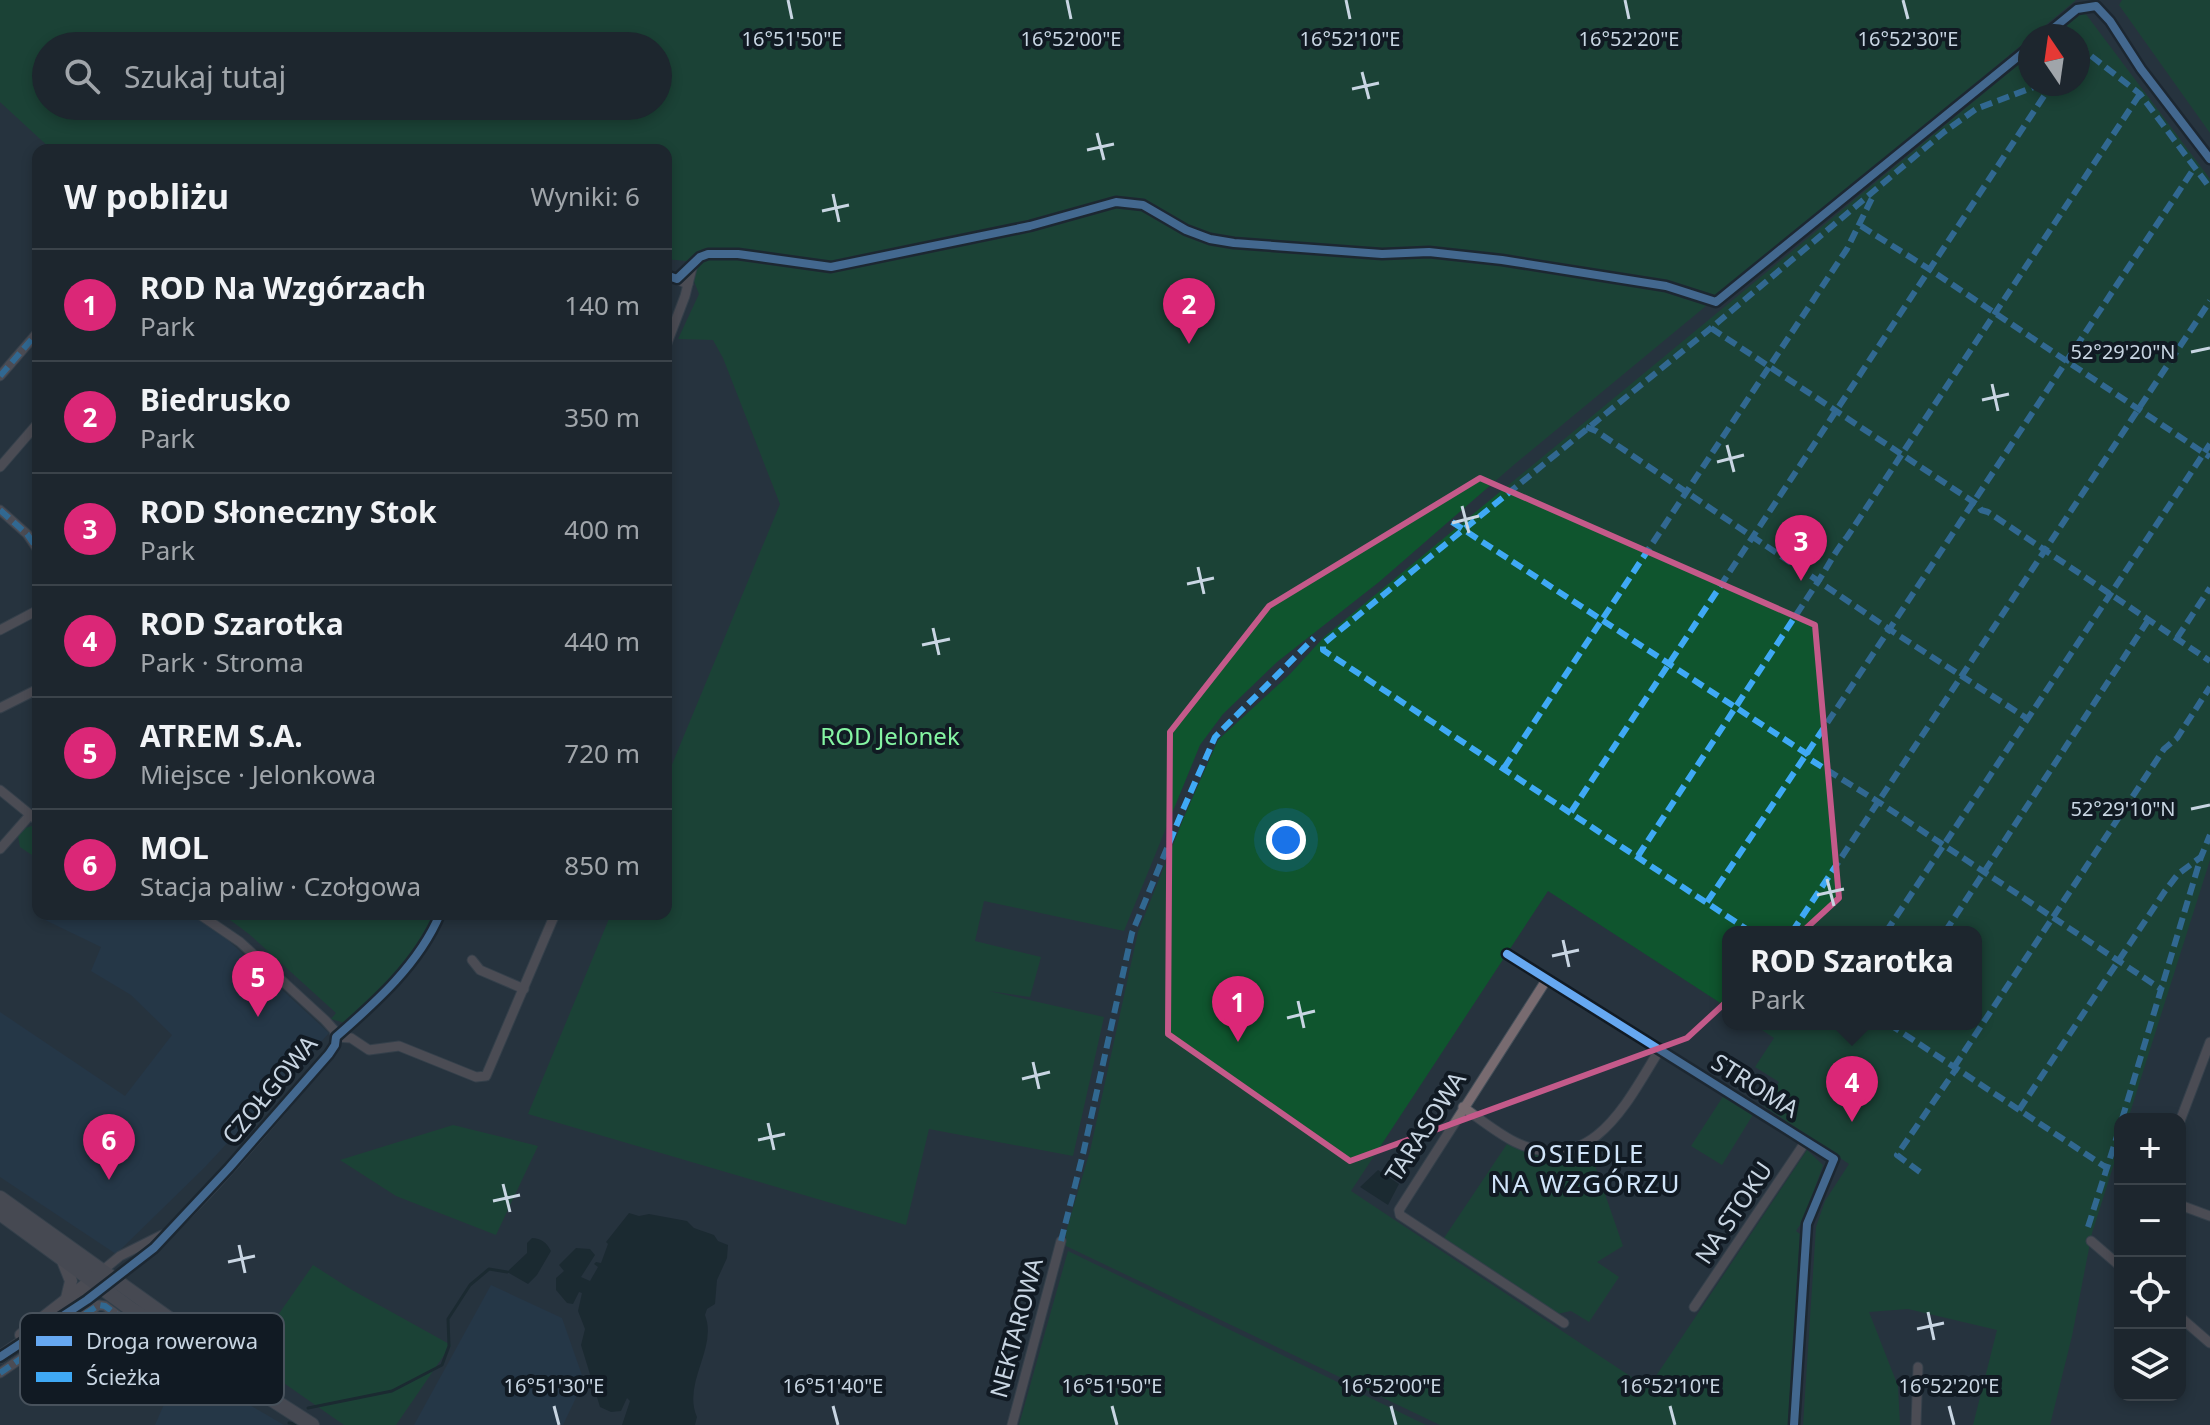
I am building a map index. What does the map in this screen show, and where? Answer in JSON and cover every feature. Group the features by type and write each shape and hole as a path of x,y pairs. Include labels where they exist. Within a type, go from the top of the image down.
{"main road":[{"path":"0,1198 145,1313"},
{"path":"0,1213 61,1258 159,1313"},
{"path":"284,1404 293,1412"},
{"path":"281,1405 312,1425"}],"street":[{"path":"2110,21 2141,69 2210,159"},
{"path":"672,329 693,264"},
{"path":"672,277 688,284"},
{"path":"0,376 32,339"},
{"path":"0,467 32,430"},
{"path":"0,510 32,541"},
{"path":"0,630 32,613"},
{"path":"0,708 32,692"},
{"path":"0,790 32,816"},
{"path":"0,849 32,820"},
{"path":"207,920 257,957 325,1020 336,1037 351,1038 369,1050 399,1046 480,1078 489,1071 553,920"},
{"name":"CZOŁGOWA","path":"104,1283 154,1248 229,1168 320,1065 335,1045 336,1037 387,991 438,920"},
{"name":"STROMA","path":"1507,954 1834,1159 1807,1224 1794,1425"},
{"path":"472,960 480,970 524,989"},
{"name":"TARASOWA","path":"1547,979 1400,1205 1400,1215 1564,1323"},
{"path":"2183,1113 2210,1042"},
{"path":"1463,1107 1512,1141 1526,1147 1556,1151 1574,1148 1593,1140 1612,1125 1660,1049"},
{"name":"NA STOKU","path":"1694,1307 1806,1141"},
{"path":"2186,1207 2210,1216"},
{"name":"CZOŁGOWA","path":"104,1283 127,1252 168,1231"},
{"name":"NEKTAROWA","path":"1012,1425 1061,1241"},
{"path":"2091,1241 2114,1261"},
{"path":"61,1258 70,1273 67,1298"},
{"path":"131,1266 129,1281 139,1299"},
{"path":"52,1313 67,1298 104,1283"},
{"path":"65,1313 104,1283"},
{"path":"85,1313 99,1305 114,1313"},
{"path":"2186,1322 2210,1343"},
{"path":"2,1361 20,1344"},
{"path":"2,1361 20,1347"},
{"path":"2,1361 20,1351"},
{"path":"1916,1425 1918,1367"}],"highlighted area":[{"path":"1480,478 1815,625 1839,898 1687,1038 1350,1161 1168,1034 1170,732 1269,606"}],"shaded area":[{"path":"45,920 199,920 218,931 329,1033 205,1167 116,1254 0,1177 0,1012 125,1096 172,1035 131,995 91,971 101,947"},
{"path":"1378,1170 1399,1184 1388,1205 1360,1187"},
{"path":"629,1213 687,1221 694,1228 714,1235 718,1241 728,1245 727,1258 717,1280 715,1304 707,1309 705,1315 707,1340 694,1391 695,1425 622,1425 630,1401 627,1398 621,1411 611,1412 600,1407 581,1345 585,1329 578,1311 582,1293 579,1292 573,1304 567,1303 556,1290 556,1278 564,1271 559,1265 576,1248 590,1249 595,1255 581,1277 590,1281 598,1267 594,1264 601,1263 608,1244 606,1242"},
{"path":"532,1238 543,1242 551,1251 528,1284 507,1272 527,1253 527,1243"},
{"path":"491,1285 562,1318 584,1381 563,1425 414,1425"},
{"path":"164,1405 250,1405 284,1425 155,1425"}],"green space":[{"name":"ROD Jelonek","path":"0,0 2076,0 2047,24 2018,24 2018,48 1516,463 1379,582 1277,662 1223,714 1200,745 1124,931 984,901 975,941 1041,957 1030,997 989,991 1104,1017 1073,1156 929,1129 906,1225 528,1114 609,920 672,920 672,765 780,504 723,358 713,340 678,339 699,294 686,261 672,260 672,144 46,144 0,102"},
{"path":"2122,0 2210,0 2210,133 2119,5"},
{"path":"2085,13 2210,179 2210,860 2130,1113 2114,1113 2114,1164 2092,1233 2072,1336 2050,1425 1973,1425 1997,1330 1908,1309 1869,1312 1898,1386 1900,1425 1803,1425 1816,1227 1825,1201 1849,1164 1764,1106 1779,1082 1755,1067 1774,1038 1762,1030 1982,1030 1982,926 1722,926 1722,1004 1548,891 1351,1191 1648,1388 1807,1150 1823,1165 1804,1219 1796,1231 1800,1234 1788,1425 1440,1425 1066,1246 1066,1232 1090,1151 1138,932 1218,740 1290,674 1324,637 2018,65 2018,96 2090,96 2090,24 2067,24"},
{"path":"32,826 32,855 20,847 18,836 22,829"},
{"path":"230,920 433,920 398,974 372,1002 345,1023 331,1019 336,1013"},
{"path":"1724,1095 1754,1113 1722,1165 1691,1146"},
{"path":"453,1125 538,1146 496,1235 396,1196 340,1160"},
{"path":"1507,1144 1527,1152 1547,1155 1589,1148 1623,1246 1597,1262 1619,1277 1589,1322 1571,1311 1557,1314 1444,1238"},
{"path":"1068,1251 1426,1425 1019,1425"},
{"path":"313,1265 451,1345 396,1425 344,1425 284,1383 284,1313 279,1313"}],"waterway":[{"path":"308,1408 392,1391 442,1365 449,1346 448,1319 470,1285 489,1269 507,1272"},
{"path":"289,1423 296,1424"}],"marked path":[{"path":"2090,55 2140,94 2210,188"},
{"path":"1742,926 1323,650 1323,644 1711,328 1944,132 1976,109 2018,93"},
{"path":"1638,856 2140,94"},
{"path":"1571,812 2044,96"},
{"path":"1707,902 2195,167"},
{"path":"1504,768 1847,249 1874,194"},
{"path":"1861,226 2210,457"},
{"path":"1796,926 2210,301"},
{"path":"1711,328 2210,661"},
{"path":"0,376 32,339"},
{"path":"1586,427 2028,719"},
{"path":"1890,926 2210,444"},
{"path":"0,510 32,541"},
{"path":"1452,522 2161,989"},
{"path":"2177,638 2210,588"},
{"path":"1949,926 2149,619"},
{"path":"1061,1241 1132,933 1182,812 1215,737 1314,638"},
{"path":"1982,1025 2164,749 2177,738 2210,687"},
{"path":"2124,1113 2210,835"},
{"path":"2019,1110 2165,891 2178,874 2201,857"},
{"path":"1898,1030 2107,1168"},
{"path":"1954,1067 1978,1030"},
{"path":"1920,1172 1897,1155 1956,1069"},
{"path":"2088,1227 2114,1146"},
{"path":"87,1313 99,1305 114,1313"},
{"path":"0,1373 20,1359"}],"cycle path":[{"path":"2059,24 2077,9 2096,6 2210,159"},
{"path":"672,277 677,279 700,257 708,254 738,254 831,267 1030,226 1116,202 1143,205 1186,230 1210,239 1382,254 1429,252 1502,260 1666,286 1716,302 2018,57"},
{"path":"67,1313 154,1248 329,1054 336,1037 381,996 408,966 437,920"},
{"path":"1507,954 1834,1159 1807,1224 1794,1425"},
{"path":"0,1357 20,1344"}],"place":[{"name":"Biedrusko","path":"1189,344"},
{"name":"ROD Słoneczny Stok","path":"1801,581"},
{"name":"ATREM S.A.","path":"258,1017"},
{"name":"ROD Na Wzgórzach","path":"1238,1042"},
{"name":"ROD Szarotka","path":"1852,1122"},
{"name":"MOL","path":"109,1180"}],"district":[{"name":"OSIEDLE NA WZGÓRZU","path":"1586,1169"}]}
